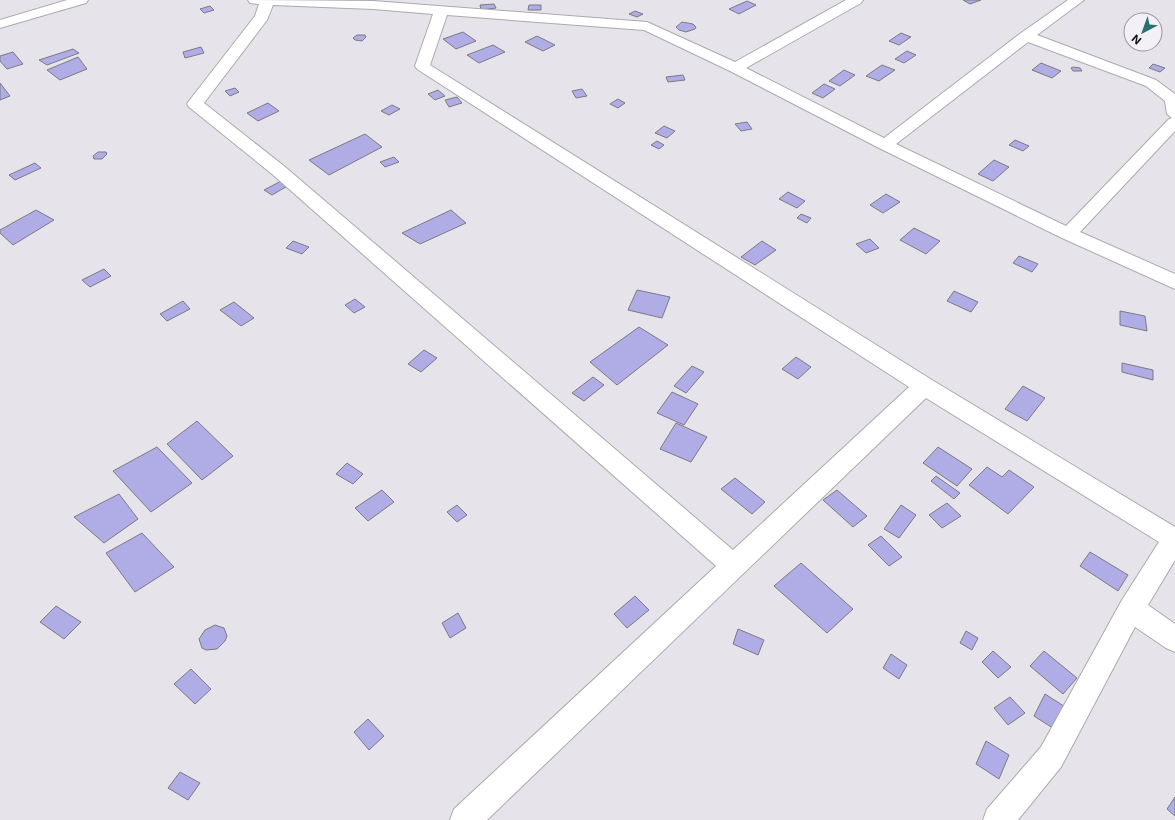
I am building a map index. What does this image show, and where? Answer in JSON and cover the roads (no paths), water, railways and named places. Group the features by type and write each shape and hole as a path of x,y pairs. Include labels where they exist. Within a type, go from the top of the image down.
{"street":[{"path":"0,24 81,0"},
{"path":"734,566 290,180 195,104 262,17 261,0 373,6 646,26 735,68 885,145 1068,234 1175,282"},
{"path":"735,68 856,0"},
{"path":"885,145 1026,36 1077,0"},
{"path":"441,11 422,66 924,386 1175,538 1131,609 1051,757 998,820"},
{"path":"1026,36 1151,82 1172,99 1175,114"},
{"path":"1068,234 1175,122"},
{"path":"465,820 924,386"},
{"path":"1131,609 1175,639"}]}
